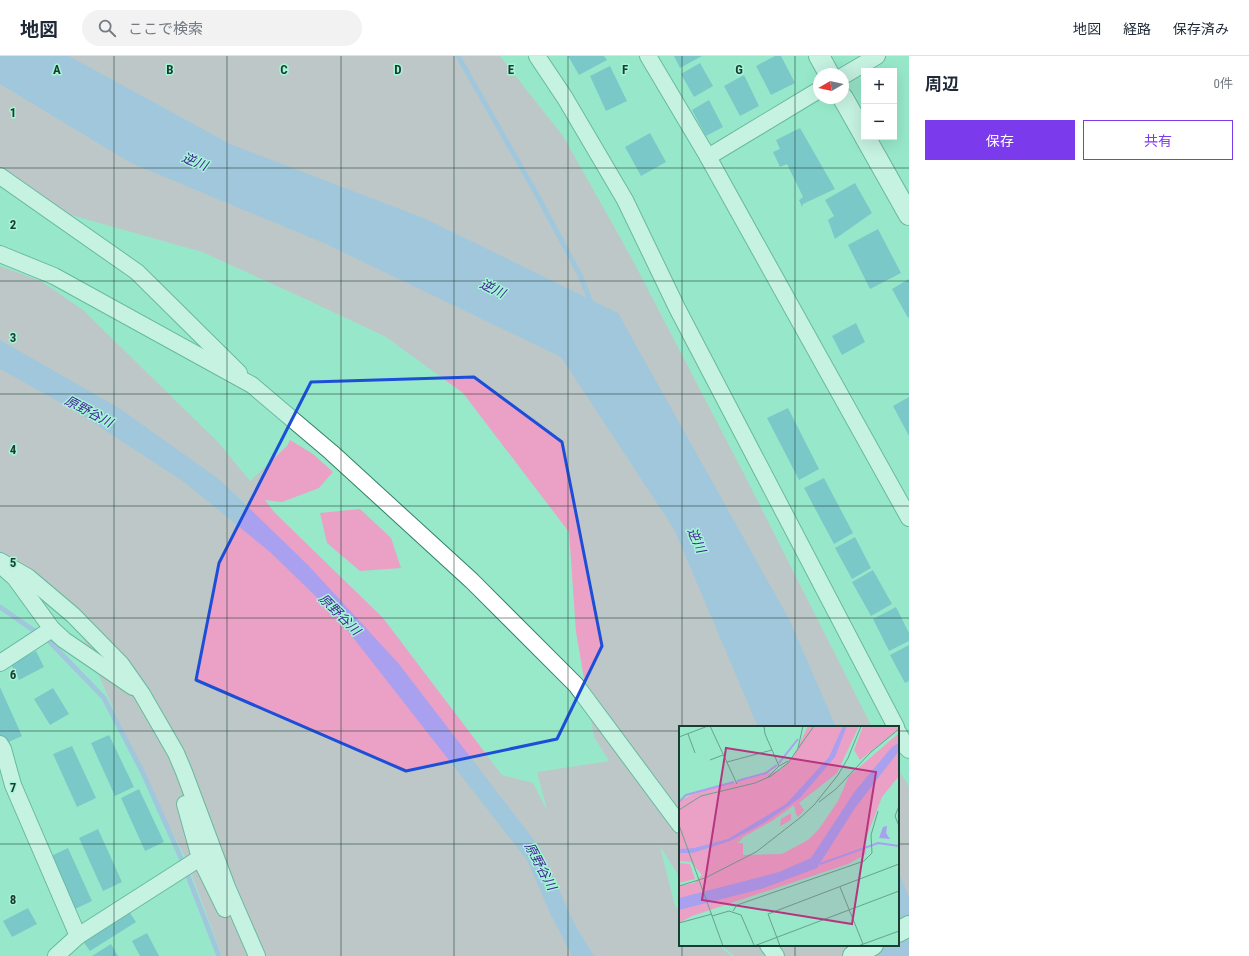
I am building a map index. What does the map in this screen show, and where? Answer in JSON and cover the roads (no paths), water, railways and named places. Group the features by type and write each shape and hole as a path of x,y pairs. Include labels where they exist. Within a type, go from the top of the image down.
{"street":[{"path":"537,56 565,98 625,200 681,315 895,726"},
{"path":"648,56 708,157 909,518"},
{"path":"819,56 826,68"},
{"path":"849,72 877,56"},
{"path":"708,157 813,94"},
{"path":"846,104 861,131"},
{"path":"866,140 909,215"},
{"path":"0,176 137,272 252,386 331,452 472,581 576,685 679,824"},
{"path":"0,254 54,276 252,386"},
{"path":"0,562 15,578 52,629 64,640 142,694"},
{"path":"0,562 28,577 74,615 121,664 142,694 176,752 226,887 257,956"},
{"path":"0,663 52,629"},
{"path":"899,734 909,750"},
{"path":"0,744 3,749 13,785 78,936"},
{"path":"184,772 182,792 200,858 231,922 257,956"},
{"path":"56,956 78,936 200,858"},
{"path":"899,931 909,926"},
{"path":"769,946 776,956"},
{"path":"853,956 871,946"}],"water":[{"name":"逆川","path":"0,56 69,56 230,144 426,219 618,313 790,621 836,726 758,726 674,529 561,357 326,244 131,163 0,84"},
{"name":"原野谷川","path":"0,340 119,408 220,480 308,565 399,664 540,848 575,925 594,956 572,956 550,913 527,860 337,617 270,552 184,482 74,410 0,369"},
{"path":"899,873 909,897 909,956 857,956 852,946 899,946"}],"waterway":[{"path":"458,56 536,193 581,277 591,303"},
{"path":"0,607 49,641 104,698 143,773 181,858 219,956"}]}
